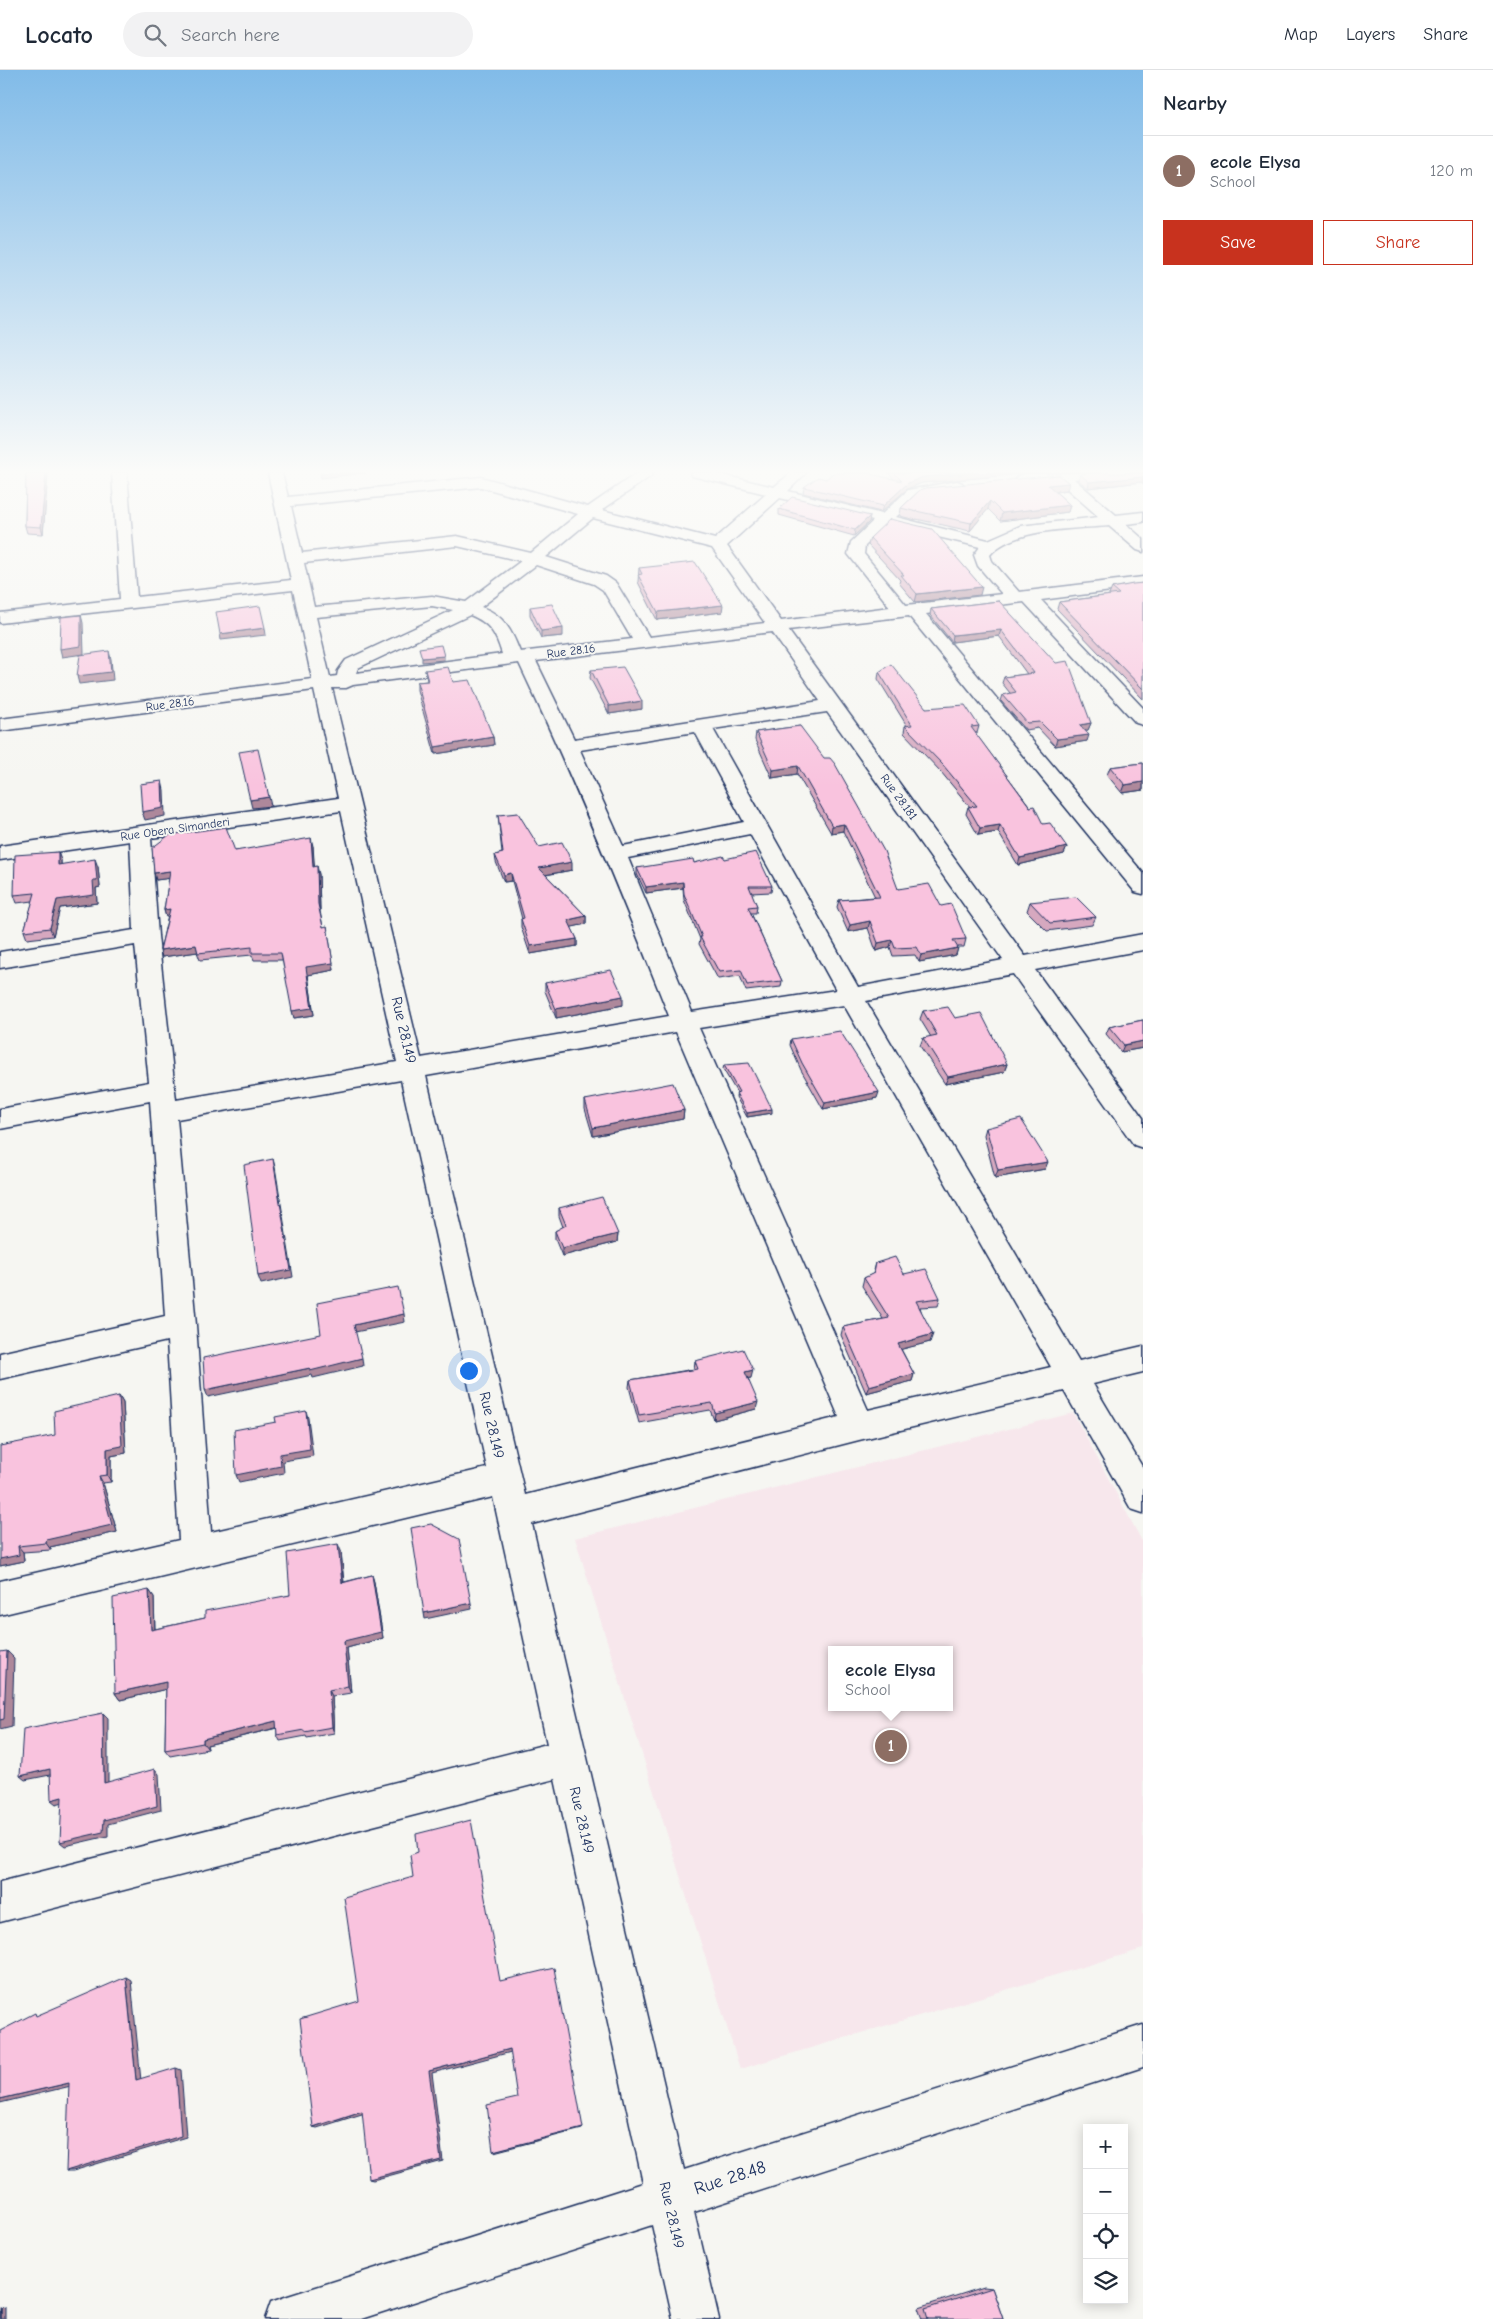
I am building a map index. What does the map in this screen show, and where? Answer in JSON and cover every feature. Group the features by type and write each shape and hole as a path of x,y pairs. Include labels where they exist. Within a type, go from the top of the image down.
{"street":[{"path":"128,578 130,603"},
{"path":"0,618 130,603 261,578"},
{"name":"Rue 28.149","path":"299,578 307,614 334,683 350,803 413,1068 504,1479 696,2319"},
{"path":"334,683 352,664 441,624 468,609 508,578"},
{"path":"594,578 610,587 643,642"},
{"name":"Rue 28.181","path":"742,578 1143,1138"},
{"path":"878,578 1143,888"},
{"path":"1001,578 1143,719"},
{"name":"Rue 28.16","path":"0,725 643,642 1143,582"},
{"path":"307,614 432,601 468,609 492,619 500,626 568,746 616,854 684,1022 859,1426"},
{"path":"568,746 700,724 833,705"},
{"path":"700,724 851,996 1074,1376 1143,1498"},
{"name":"Rue Obera Simanderi","path":"0,853 350,803"},
{"path":"616,854 758,826"},
{"path":"140,834 146,936 163,1101 181,1325 196,1550"},
{"path":"0,960 146,936"},
{"path":"0,1119 163,1101 413,1068 851,996 1143,942"},
{"path":"0,1366 181,1325"},
{"path":"512,1514 859,1426 1143,1359"},
{"path":"0,1598 196,1550 504,1479"},
{"path":"0,1902 568,1757"},
{"name":"Rue 28.48","path":"294,2318 1143,2046"}],"shaded area":[{"path":"1073,1413 1143,1543 1143,1949 740,2069 575,1538"}],"building":[{"path":"640,578 705,578 723,605 658,612"},
{"path":"903,578 974,578 982,587 917,594"},
{"path":"1143,583 1143,689 1059,602 1119,594 1112,588"},
{"path":"999,601 1056,663 1068,661 1091,723 1080,725 1089,735 1057,739 1040,722 1027,723 1003,695 1016,692 1004,677 1034,673 1001,630 953,635 931,609"},
{"path":"552,604 563,628 541,631 530,607"},
{"path":"260,606 265,628 220,634 216,612"},
{"path":"81,615 81,646 60,649 61,617"},
{"path":"441,645 444,656 422,658 419,648"},
{"path":"109,651 111,672 77,676 80,655"},
{"path":"891,664 926,708 965,705 979,726 971,727 1030,807 1034,806 1043,824 1050,823 1067,847 1020,858 1000,825 980,828 968,807 977,806 943,765 905,726 912,725 879,672"},
{"path":"448,667 453,682 470,680 493,737 435,747 417,682 428,681 425,670"},
{"path":"623,667 642,701 609,706 591,670"},
{"path":"800,726 824,758 830,758 835,764 884,851 898,889 929,884 941,906 951,904 966,939 953,940 958,948 921,955 917,947 895,948 892,940 878,943 870,921 850,925 839,900 880,897 844,824 832,826 798,766 773,770 756,732"},
{"path":"258,749 269,797 250,800 239,752"},
{"path":"1143,763 1143,782 1125,785 1110,767"},
{"path":"162,781 163,808 142,812 140,784"},
{"path":"518,813 539,847 562,842 572,862 539,868 586,916 568,920 577,939 530,946 521,919 524,918 511,873 504,875 495,855 503,853 498,815"},
{"path":"226,827 235,851 311,838 313,867 317,866 318,904 323,927 327,926 333,963 306,967 312,1008 292,1011 281,953 252,953 252,947 198,953 196,945 160,950 170,909 164,910 170,871 154,873 152,848 169,835"},
{"path":"58,852 58,865 95,859 97,880 93,880 94,895 57,900 50,928 24,931 35,893 14,895 15,855"},
{"path":"756,852 772,886 749,886 757,906 748,907 782,981 747,985 741,970 719,972 700,937 702,937 684,894 683,882 646,887 637,868 693,859 694,863 723,856 725,859"},
{"path":"1076,897 1096,917 1050,923 1030,902"},
{"path":"611,970 623,996 556,1009 545,983"},
{"path":"948,1007 955,1018 981,1013 1007,1064 948,1077 923,1038 937,1035 923,1011"},
{"path":"1143,1020 1143,1041 1124,1045 1109,1027"},
{"path":"840,1031 879,1092 825,1103 802,1063 791,1039"},
{"path":"749,1063 772,1109 747,1113 736,1093 739,1092 724,1065"},
{"path":"673,1083 684,1110 593,1128 585,1100"},
{"path":"1021,1119 1048,1162 998,1170 986,1128"},
{"path":"273,1159 291,1270 258,1276 244,1165"},
{"path":"602,1197 618,1234 562,1248 555,1231 566,1225 559,1208"},
{"path":"895,1257 904,1274 926,1269 940,1298 916,1301 933,1334 898,1344 914,1374 869,1386 843,1327 889,1318 864,1278 874,1273 876,1263"},
{"path":"398,1287 404,1314 354,1325 362,1358 310,1371 310,1368 205,1390 203,1358 321,1334 317,1303"},
{"path":"743,1349 753,1370 745,1372 758,1402 715,1413 712,1403 639,1415 630,1380 698,1369 695,1361"},
{"path":"119,1396 122,1446 107,1449 107,1475 99,1476 112,1525 46,1540 46,1543 18,1546 19,1555 0,1559 0,1446 55,1435 54,1411"},
{"path":"306,1411 310,1449 280,1454 281,1466 236,1475 234,1430 276,1422 275,1417"},
{"path":"431,1524 459,1539 471,1603 424,1613 411,1528"},
{"path":"338,1544 342,1583 372,1575 381,1632 344,1641 348,1686 329,1690 332,1727 277,1735 276,1721 203,1739 203,1743 165,1750 166,1682 115,1693 113,1598 149,1590 151,1630 205,1618 205,1611 290,1595 287,1553"},
{"path":"7,1651 4,1719 0,1720 0,1652"},
{"path":"103,1713 104,1783 155,1769 157,1806 104,1820 103,1832 60,1842 62,1797 51,1800 50,1769 20,1776 23,1729"},
{"path":"471,1820 500,1981 554,1968 583,2128 493,2151 487,2105 517,2098 510,2049 429,2071 441,2160 369,2179 362,2111 313,2127 300,2019 359,2001 344,1897 413,1877 410,1855 418,1852 416,1834"},
{"path":"126,1977 136,2080 176,2068 181,2136 66,2171 69,2083 0,2099 0,2031 35,2013 36,2016"},
{"path":"992,2288 1003,2319 928,2319 925,2309"}],"place":[{"name":"ecole Elysa","path":"891,1746"}]}
